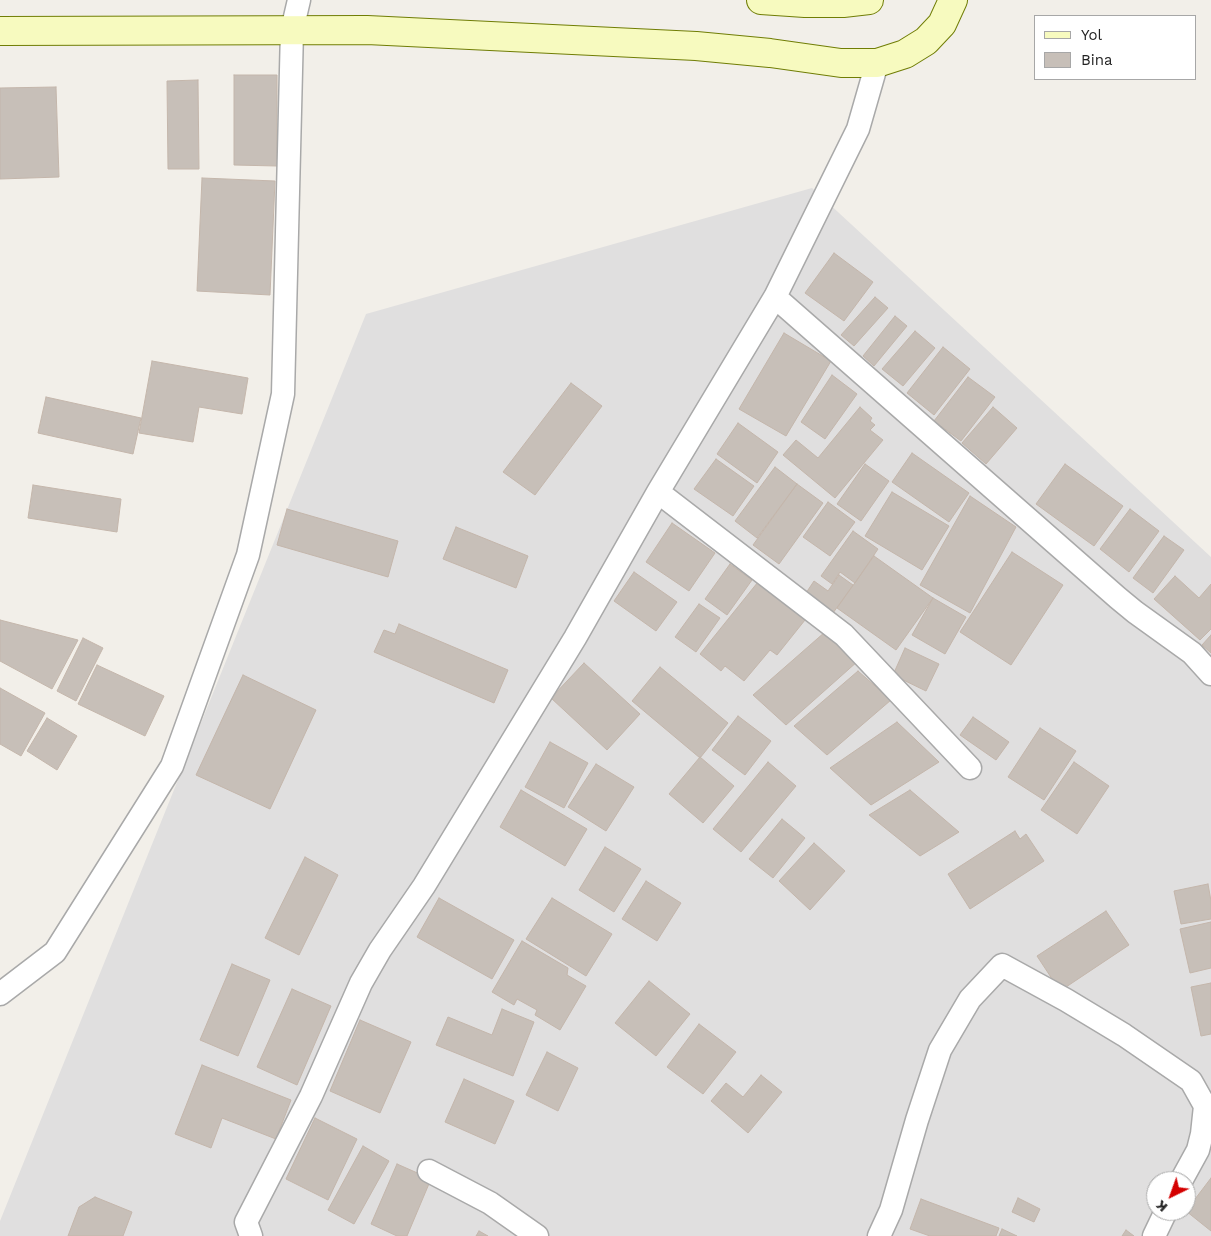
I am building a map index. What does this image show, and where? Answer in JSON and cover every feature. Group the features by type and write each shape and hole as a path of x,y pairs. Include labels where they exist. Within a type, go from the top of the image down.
{"main road":[{"path":"761,0 843,3 869,0"},
{"path":"0,31 367,30 696,46 770,53 841,63 877,64 904,54 926,41 942,24 953,0"}],"street":[{"path":"0,994 55,952 172,766 248,555 283,394 292,30 299,0"},
{"path":"251,1236 246,1222 311,1096 361,983 380,950 424,886 575,638 658,492 775,297 858,129 877,64"},
{"path":"775,297 1118,598 1192,654 1211,674"},
{"path":"658,492 844,635 970,768"},
{"path":"879,1236 891,1210 940,1050 970,999 1002,965 1124,1035 1191,1080 1205,1106 1198,1150 1187,1171"},
{"path":"429,1171 490,1203 537,1236"},
{"path":"1154,1236 1161,1221"}],"shaded area":[{"path":"812,188 1211,557 1211,1236 0,1236 0,1221 366,314"}],"building":[{"path":"234,75 277,75 277,166 234,165"},
{"path":"198,80 199,169 168,169 167,81"},
{"path":"56,87 59,177 0,179 0,88"},
{"path":"202,178 275,181 270,295 197,291"},
{"path":"834,253 873,282 844,321 805,293"},
{"path":"875,297 888,308 854,346 841,335"},
{"path":"895,316 907,326 874,366 863,356"},
{"path":"915,331 935,348 903,386 882,369"},
{"path":"784,333 831,361 786,436 739,409"},
{"path":"943,347 970,369 934,415 907,393"},
{"path":"152,361 248,378 242,414 199,407 193,442 139,433"},
{"path":"832,375 857,394 825,439 801,422"},
{"path":"968,377 995,397 961,441 934,421"},
{"path":"571,383 602,406 535,495 503,472"},
{"path":"46,397 141,418 133,454 38,433"},
{"path":"860,407 872,418 870,421 875,425 870,430 883,440 835,498 783,455 796,440 818,458"},
{"path":"993,407 1017,428 986,464 962,443"},
{"path":"738,423 778,452 757,483 717,454"},
{"path":"912,453 969,493 949,522 892,482"},
{"path":"716,459 754,486 733,516 694,489"},
{"path":"865,464 889,481 861,521 837,504"},
{"path":"1065,464 1123,506 1094,546 1036,504"},
{"path":"775,467 797,484 757,538 735,521"},
{"path":"797,484 823,503 779,564 753,545"},
{"path":"33,485 121,499 117,532 28,518"},
{"path":"892,492 949,526 922,570 865,536"},
{"path":"970,496 1016,527 970,613 920,585"},
{"path":"828,502 855,522 830,556 803,537"},
{"path":"287,509 398,541 388,577 277,545"},
{"path":"1130,509 1159,531 1129,572 1100,549"},
{"path":"672,523 715,553 689,591 646,562"},
{"path":"456,527 528,556 516,588 443,559"},
{"path":"853,531 878,549 855,583 840,572 832,584 821,576"},
{"path":"1164,536 1184,550 1153,593 1133,578"},
{"path":"1012,552 1063,585 1011,665 960,632"},
{"path":"874,556 933,598 896,650 837,608"},
{"path":"730,564 752,580 727,615 705,599"},
{"path":"634,572 677,602 656,631 614,601"},
{"path":"839,575 853,585 833,613 806,593 814,581 828,591"},
{"path":"1175,576 1199,598 1211,584 1211,629 1200,640 1154,599"},
{"path":"758,582 805,620 777,655 770,650 744,681 725,666 721,671 700,654"},
{"path":"933,598 966,617 945,654 912,635"},
{"path":"699,604 720,618 696,652 675,637"},
{"path":"0,620 78,640 52,689 0,661"},
{"path":"399,624 508,670 494,703 374,652 384,630 395,634"},
{"path":"825,632 858,661 786,725 753,695"},
{"path":"1211,635 1211,653 1202,645"},
{"path":"83,638 103,648 76,701 57,691"},
{"path":"905,648 939,664 926,691 893,675"},
{"path":"584,663 640,714 607,750 551,698"},
{"path":"97,665 164,696 145,736 78,704"},
{"path":"660,667 728,723 700,758 632,701"},
{"path":"858,671 891,700 827,755 794,726"},
{"path":"243,675 316,710 270,809 196,775"},
{"path":"0,688 45,713 21,756 0,744"},
{"path":"738,716 771,741 745,775 712,750"},
{"path":"973,717 1009,742 996,760 960,735"},
{"path":"47,718 77,736 57,770 27,751"},
{"path":"897,722 939,762 871,805 830,768"},
{"path":"1040,728 1076,751 1044,800 1008,777"},
{"path":"550,742 588,763 564,808 525,787"},
{"path":"700,757 734,786 703,823 669,794"},
{"path":"768,762 796,786 741,852 713,829"},
{"path":"1074,762 1109,786 1077,834 1041,810"},
{"path":"596,764 634,787 606,831 568,807"},
{"path":"521,790 587,829 565,866 500,827"},
{"path":"910,790 959,832 920,856 869,815"},
{"path":"782,819 805,838 773,878 749,859"},
{"path":"1015,831 1020,839 1026,834 1044,861 970,909 948,874"},
{"path":"814,843 845,871 810,910 779,881"},
{"path":"605,847 641,869 614,912 579,890"},
{"path":"305,857 338,875 299,955 265,938"},
{"path":"646,881 681,903 657,941 622,919"},
{"path":"1208,884 1211,901 1211,919 1181,924 1174,891"},
{"path":"439,898 514,940 492,979 417,937"},
{"path":"552,898 612,934 586,976 526,939"},
{"path":"1106,911 1129,945 1060,991 1037,956"},
{"path":"1211,922 1211,968 1190,973 1180,929"},
{"path":"522,941 568,968 567,975 586,986 560,1030 535,1015 537,1010 517,999 514,1005 492,992"},
{"path":"232,964 270,980 238,1056 200,1040"},
{"path":"649,981 690,1014 656,1056 615,1023"},
{"path":"1211,983 1211,1034 1201,1036 1191,987"},
{"path":"292,989 331,1006 297,1085 257,1067"},
{"path":"502,1009 534,1022 513,1076 436,1045 448,1017 492,1035"},
{"path":"360,1020 411,1042 380,1113 330,1091"},
{"path":"699,1024 736,1052 703,1094 667,1067"},
{"path":"547,1052 578,1068 558,1111 526,1095"},
{"path":"202,1065 291,1100 276,1139 222,1118 211,1148 175,1134"},
{"path":"761,1075 782,1092 748,1133 711,1101 726,1083 743,1097"},
{"path":"464,1079 514,1101 495,1144 445,1122"},
{"path":"315,1118 357,1139 328,1200 286,1179"},
{"path":"363,1146 389,1161 354,1224 328,1210"},
{"path":"397,1164 431,1179 407,1236 397,1236 371,1224"},
{"path":"1211,1178 1211,1231 1196,1219 1196,1198"},
{"path":"95,1197 132,1212 123,1236 68,1236 79,1207"},
{"path":"1018,1198 1040,1209 1034,1222 1012,1212"},
{"path":"921,1199 999,1228 996,1236 930,1236 910,1229"},
{"path":"1002,1229 1017,1236 999,1236"},
{"path":"1126,1230 1134,1236 1122,1236"},
{"path":"479,1231 488,1236 476,1236"}]}
